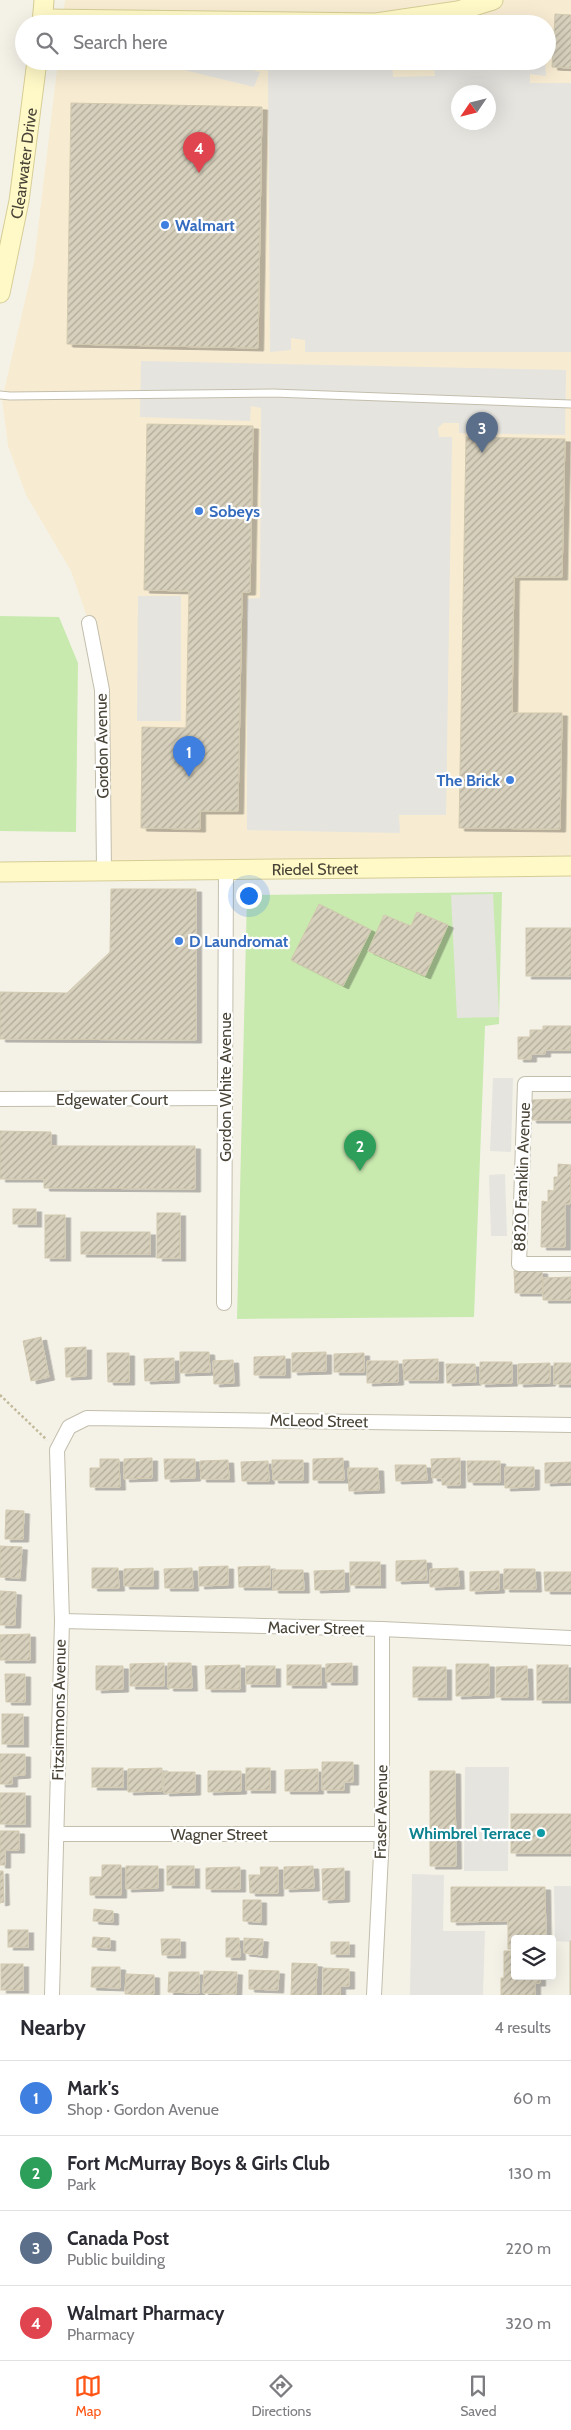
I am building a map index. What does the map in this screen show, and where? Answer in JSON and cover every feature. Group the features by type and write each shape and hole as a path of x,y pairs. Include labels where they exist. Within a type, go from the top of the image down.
{"main road":[{"path":"431,15 458,11 493,0"},
{"path":"43,14 80,15"},
{"name":"Clearwater Drive","path":"0,294 19,201 36,70"},
{"name":"Riedel Street","path":"0,872 571,866"}],"street":[{"name":"Gordon Avenue","path":"89,623 102,690 104,870"},
{"name":"Gordon White Avenue","path":"224,1303 226,871"},
{"name":"8820 Franklin Avenue","path":"571,1084 525,1084 519,1264 571,1264"},
{"name":"Edgewater Court","path":"0,1099 224,1098"},
{"name":"McLeod Street","path":"69,1427 87,1418 571,1425"},
{"name":"Fitzsimmons Avenue","path":"52,1995 62,1622 57,1450 69,1427"},
{"name":"Maciver Street","path":"62,1622 382,1629 571,1638"},
{"name":"Fraser Avenue","path":"374,1995 382,1834 382,1629"},
{"name":"Wagner Street","path":"56,1834 382,1834"}],"lane":[{"path":"0,394 10,396 273,393 571,404"}],"path":[{"path":"0,1395 57,1450"}],"shaded area":[{"path":"65,0 571,0 571,865 104,870 102,690 89,623 71,571 26,495 8,446 2,399 34,262 57,70 556,70 556,15 63,15"},
{"path":"184,70 252,70 260,72 254,87"},
{"path":"268,70 392,70 393,77 435,76 434,70 546,70 546,76 530,74 530,83 571,83 571,352 305,352 305,340 291,338 291,350 270,352"},
{"path":"141,361 566,370 565,435 459,433 459,423 443,423 438,428 439,437 452,437 446,815 399,815 400,833 247,830 247,599 260,598 261,408 251,406 250,421 140,417"},
{"path":"138,596 181,596 181,721 137,721"},
{"path":"493,894 499,1017 457,1018 451,895"},
{"path":"493,1078 513,1078 511,1152 490,1151"},
{"path":"505,1174 507,1236 491,1236 489,1175"},
{"path":"465,1767 509,1767 508,1871 464,1871"},
{"path":"412,1874 444,1875 443,1931 485,1931 483,1995 410,1995"},
{"path":"554,1886 571,1886 571,1942 556,1941"}],"green space":[{"path":"0,616 59,617 78,663 76,832 0,831"},
{"path":"502,892 499,1024 485,1026 474,1317 237,1319 247,895"}],"building":[{"path":"555,15 571,15 571,68 556,67"},
{"name":"Walmart","path":"71,103 262,107 258,348 67,344"},
{"path":"147,424 253,426 250,592 242,592 238,811 200,811 200,829 141,828 142,727 186,728 189,591 144,590"},
{"path":"466,437 565,439 562,577 514,577 512,713 562,713 560,829 459,828"},
{"path":"111,889 196,889 196,1040 0,1039 0,992 67,993 110,952"},
{"path":"319,904 371,930 343,986 291,960"},
{"path":"417,912 448,925 425,976 368,951 384,915 411,926"},
{"path":"526,928 571,928 571,976 526,976"},
{"path":"543,1026 571,1026 571,1050 545,1050 545,1054 531,1054 531,1059 518,1059 518,1037 530,1037 530,1030 543,1030"},
{"path":"571,1099 571,1120 531,1120 531,1100"},
{"path":"0,1131 51,1132 51,1146 195,1146 195,1189 44,1188 44,1179 0,1179"},
{"path":"558,1164 571,1165 570,1204 565,1204 565,1247 541,1247 542,1201 548,1202 548,1190 554,1191 554,1177 558,1177"},
{"path":"13,1209 36,1209 36,1224 13,1224"},
{"path":"157,1213 180,1213 180,1258 157,1258"},
{"path":"45,1215 65,1215 65,1258 45,1258"},
{"path":"81,1232 150,1232 150,1254 81,1254"},
{"path":"514,1271 542,1271 543,1293 515,1293"},
{"path":"571,1277 571,1300 543,1300 543,1278"},
{"path":"41,1337 49,1377 31,1381 23,1341"},
{"path":"86,1347 86,1376 66,1377 65,1348"},
{"path":"180,1352 209,1352 210,1372 180,1373"},
{"path":"326,1352 326,1371 292,1372 292,1353"},
{"path":"107,1353 129,1353 129,1382 108,1382"},
{"path":"364,1353 364,1372 334,1372 334,1354"},
{"path":"285,1356 285,1375 254,1375 254,1357"},
{"path":"174,1358 174,1380 145,1381 144,1359"},
{"path":"438,1359 438,1380 404,1380 403,1360"},
{"path":"233,1360 234,1383 214,1384 213,1361"},
{"path":"367,1361 398,1361 398,1382 367,1383"},
{"path":"480,1362 512,1362 512,1383 480,1384"},
{"path":"550,1363 550,1383 518,1384 518,1364"},
{"path":"554,1363 571,1363 571,1384 554,1384"},
{"path":"446,1364 475,1364 476,1382 447,1383"},
{"path":"152,1458 152,1478 124,1479 124,1459"},
{"path":"343,1458 344,1480 313,1480 313,1459"},
{"path":"460,1458 460,1485 442,1485 442,1478 432,1478 431,1459"},
{"path":"100,1459 119,1459 120,1487 90,1487 90,1468 100,1468"},
{"path":"164,1459 195,1459 195,1478 165,1479"},
{"path":"228,1460 229,1479 201,1479 200,1461"},
{"path":"272,1460 303,1460 303,1480 273,1480"},
{"path":"268,1461 269,1481 242,1481 241,1462"},
{"path":"467,1461 500,1461 500,1482 468,1482"},
{"path":"571,1462 571,1482 545,1483 545,1463"},
{"path":"395,1465 426,1465 427,1480 396,1481"},
{"path":"505,1467 534,1467 534,1487 505,1488"},
{"path":"348,1468 378,1468 379,1490 349,1491"},
{"path":"6,1510 24,1511 23,1539 5,1539"},
{"path":"0,1546 22,1547 20,1578 0,1577"},
{"path":"426,1560 427,1580 396,1581 396,1561"},
{"path":"350,1562 380,1562 380,1585 350,1585"},
{"path":"228,1566 228,1585 199,1586 199,1567"},
{"path":"270,1566 270,1587 239,1587 238,1567"},
{"path":"92,1568 118,1568 119,1588 92,1588"},
{"path":"153,1568 153,1586 124,1586 124,1569"},
{"path":"192,1568 193,1588 165,1588 164,1569"},
{"path":"458,1568 459,1586 430,1587 430,1569"},
{"path":"504,1569 535,1569 536,1589 504,1589"},
{"path":"273,1570 303,1570 304,1590 273,1590"},
{"path":"344,1570 344,1589 315,1590 314,1571"},
{"path":"499,1571 499,1590 470,1591 470,1572"},
{"path":"544,1572 571,1572 571,1591 545,1591"},
{"path":"0,1591 16,1592 15,1625 0,1625"},
{"path":"30,1634 30,1660 0,1660 0,1635"},
{"path":"164,1663 164,1686 130,1686 130,1664"},
{"path":"168,1663 191,1663 192,1688 168,1688"},
{"path":"352,1663 352,1682 326,1682 326,1664"},
{"path":"456,1664 489,1664 489,1695 456,1696"},
{"path":"240,1665 240,1689 206,1689 205,1666"},
{"path":"287,1665 321,1665 321,1685 287,1685"},
{"path":"537,1665 568,1665 568,1700 537,1700"},
{"path":"96,1666 123,1666 123,1689 96,1690"},
{"path":"246,1666 275,1666 275,1684 246,1684"},
{"path":"527,1666 528,1697 496,1697 496,1667"},
{"path":"413,1667 446,1667 446,1697 413,1697"},
{"path":"5,1674 25,1674 25,1702 6,1702"},
{"path":"2,1714 23,1714 23,1744 2,1744"},
{"path":"0,1754 25,1754 25,1775 12,1776 12,1784 0,1784"},
{"path":"322,1762 353,1762 353,1782 344,1782 344,1790 322,1790"},
{"path":"92,1768 123,1768 123,1787 92,1787"},
{"path":"162,1768 162,1791 128,1792 128,1769"},
{"path":"246,1768 270,1768 270,1790 246,1790"},
{"path":"318,1769 318,1791 285,1791 285,1770"},
{"path":"208,1771 241,1771 241,1791 208,1792"},
{"path":"430,1771 455,1771 456,1866 430,1866"},
{"path":"164,1772 195,1772 195,1792 164,1793"},
{"path":"0,1793 25,1793 25,1824 0,1824"},
{"name":"Whimbrel Terrace","path":"511,1814 571,1814 571,1853 511,1853"},
{"path":"0,1831 19,1831 19,1850 5,1850 5,1865 0,1865"},
{"path":"102,1865 121,1865 121,1895 90,1895 90,1877 102,1877"},
{"path":"126,1866 158,1866 158,1888 126,1889"},
{"path":"167,1866 194,1866 194,1885 167,1885"},
{"path":"313,1866 314,1888 284,1889 284,1867"},
{"path":"240,1867 240,1889 206,1889 206,1868"},
{"path":"260,1867 278,1867 278,1893 250,1893 249,1875 261,1875"},
{"path":"344,1868 344,1899 323,1900 322,1869"},
{"path":"0,1871 3,1871 4,1902 0,1903"},
{"path":"451,1887 545,1887 546,1935 511,1935 511,1949 508,1949 508,1921 451,1922"},
{"path":"243,1900 261,1900 261,1922 243,1921"},
{"path":"94,1909 113,1911 113,1922 93,1921"},
{"path":"8,1930 28,1930 28,1947 8,1947"},
{"path":"93,1937 110,1938 110,1948 92,1947"},
{"path":"226,1938 239,1938 240,1957 226,1957"},
{"path":"244,1938 263,1939 262,1955 244,1953"},
{"path":"161,1939 180,1939 180,1955 162,1955"},
{"path":"571,1941 571,1995 570,1995"},
{"path":"331,1942 349,1942 349,1954 331,1954"},
{"path":"504,1951 511,1951 511,1980 540,1980 540,1983 535,1983 535,1995 501,1995 501,1978 504,1978"},
{"path":"292,1963 317,1964 316,1995 291,1995"},
{"path":"1,1964 23,1964 23,1990 1,1990"},
{"path":"92,1967 120,1967 120,1988 91,1987"},
{"path":"323,1968 349,1969 349,1986 340,1986 340,1995 323,1995"},
{"path":"249,1970 279,1971 278,1990 249,1989"},
{"path":"204,1971 237,1972 236,1994 203,1993"},
{"path":"169,1972 199,1972 199,1993 168,1992"},
{"path":"126,1974 154,1975 154,1994 125,1994"}],"place":[{"name":"Walmart Pharmacy","path":"199,173"},
{"name":"Walmart","path":"165,225"},
{"name":"Canada Post","path":"482,453"},
{"name":"Sobeys","path":"199,511"},
{"name":"Mark's","path":"189,777"},
{"name":"The Brick","path":"510,780"},
{"name":"D Laundromat","path":"179,941"},
{"name":"Fort McMurray Boys & Girls Club","path":"360,1171"},
{"name":"Whimbrel Terrace","path":"541,1833"}]}
